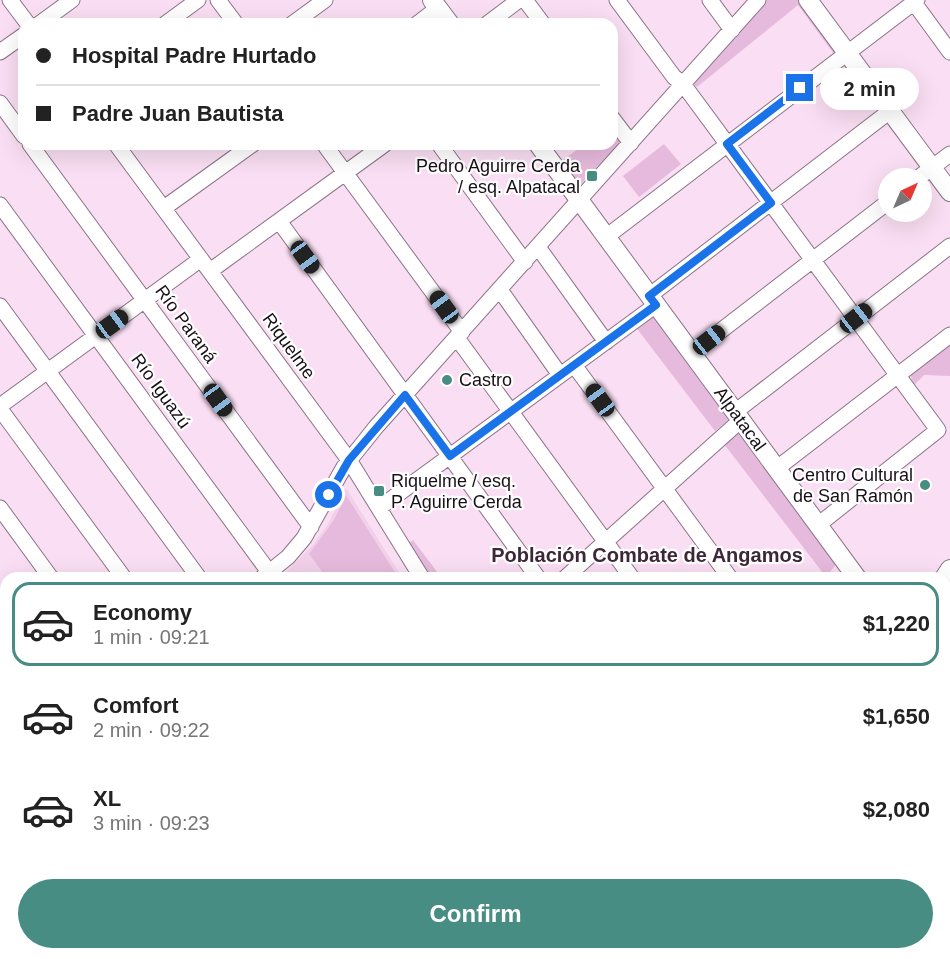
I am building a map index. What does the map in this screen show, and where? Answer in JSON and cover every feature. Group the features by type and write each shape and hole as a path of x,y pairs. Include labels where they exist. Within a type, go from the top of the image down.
{"main road":[{"path":"808,0 890,111 922,168"},
{"path":"435,4 446,18"},
{"name":"Alpatacal","path":"542,150 818,525 848,572"},
{"path":"932,178 950,192"}],"street":[{"path":"10,0 24,18"},
{"path":"47,18 72,0"},
{"path":"173,18 198,0"},
{"path":"218,0 232,18"},
{"path":"300,18 325,0"},
{"path":"495,18 519,0"},
{"path":"525,0 538,18"},
{"path":"617,0 674,77 683,84 938,430 818,525"},
{"path":"710,0 732,30"},
{"path":"269,572 296,548 311,527 349,460 758,0"},
{"path":"606,237 914,1 950,52"},
{"path":"422,18 435,4"},
{"path":"0,52 18,39"},
{"path":"0,103 18,128"},
{"path":"378,508 606,342 653,300 771,203 890,111"},
{"path":"618,126 631,143"},
{"name":"Río Paraná","path":"34,150 311,527"},
{"name":"Riquelme","path":"124,150 349,460 418,572"},
{"path":"164,208 245,150"},
{"path":"328,150 459,335 510,412 628,572"},
{"path":"210,271 378,150"},
{"path":"443,150 525,262"},
{"path":"932,168 950,154"},
{"name":"Río Iguazú","path":"0,205 264,572"},
{"path":"692,353 878,210"},
{"path":"279,221 534,572"},
{"path":"572,572 665,489 738,416 856,318 950,246"},
{"path":"537,248 606,342"},
{"path":"120,572 0,408 201,259"},
{"path":"500,290 560,375"},
{"path":"0,306 195,572"},
{"path":"777,469 950,335"},
{"path":"574,365 726,572"},
{"path":"0,508 47,572"}],"shaded area":[{"path":"765,0 802,0 838,50 834,54 798,5 697,87 692,82"},
{"path":"664,144 681,164 639,197 623,176"},
{"path":"577,150 613,150 581,184 575,184 560,162"},
{"path":"652,312 732,417 715,431 635,326"},
{"path":"950,341 950,376 924,375 914,385 911,374"},
{"path":"735,425 838,562 830,572 822,572 721,440"},
{"path":"346,488 399,572 286,572 312,546 328,524"},
{"path":"346,495 395,572 322,572 309,554 334,520"},
{"path":"413,540 437,572 425,572 408,544"}],"place":[{"name":"Pedro Aguirre Cerda / esq. Alpatacal","path":"592,176"},
{"name":"Castro","path":"447,380"},
{"name":"Centro Cultural de San Ramón","path":"925,485"},
{"name":"Riquelme / esq. P. Aguirre Cerda","path":"379,491"}],"district":[{"name":"Población Combate de Angamos","path":"647,555"}],"route":[{"path":"329,495 349,460 405,395 450,456 656,305 649,296 771,203 727,144 800,88"}]}
